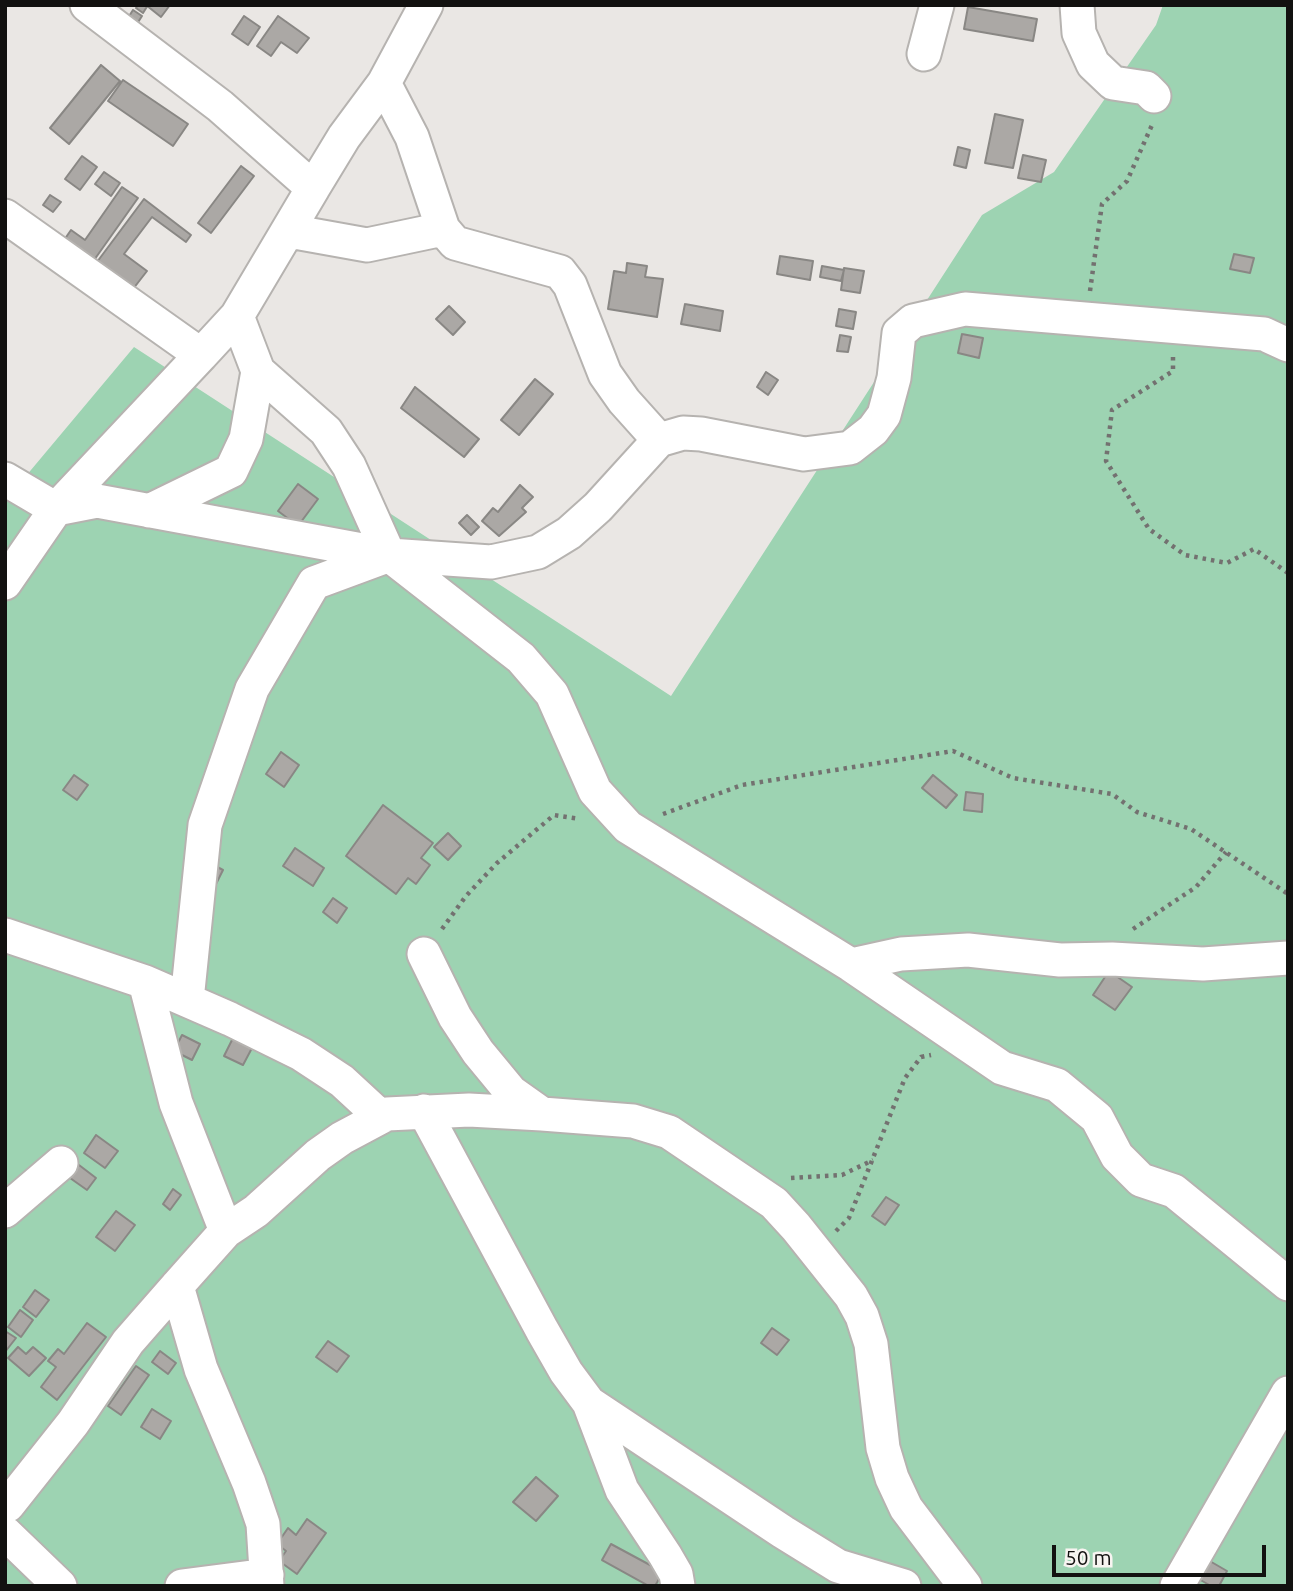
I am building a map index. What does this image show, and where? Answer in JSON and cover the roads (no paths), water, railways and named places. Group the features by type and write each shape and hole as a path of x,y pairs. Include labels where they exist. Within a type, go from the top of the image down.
{"street":[{"path":"87,5 220,106 313,188"},
{"path":"5,583 56,509 237,316 344,138 384,83 426,5"},
{"path":"924,54 937,5"},
{"path":"1077,5 1079,33 1093,64 1114,83 1146,88 1154,96"},
{"path":"384,83 417,150 443,229 454,243 561,272 570,285 605,374 624,401 659,440"},
{"path":"5,216 201,355"},
{"path":"289,230 368,245 443,229"},
{"path":"5,479 56,509 97,501 389,555 491,562 538,552 569,533 598,507 659,440 683,433 786,453 838,451 862,440 884,415 894,378 899,333 913,321 965,309 1264,334 1288,345"},
{"path":"237,316 258,371 326,431 348,466 389,555 521,658 552,694 595,790 628,827 851,965 1002,1068 1057,1085 1097,1118 1117,1156 1141,1180 1174,1191 1288,1284"},
{"path":"149,511 231,471 247,439 258,371"},
{"path":"187,1000 205,825 251,689 314,583 389,555"},
{"path":"5,935 145,982 301,1054 342,1081 382,1117"},
{"path":"851,965 901,954 968,950 1060,960 1112,958 1203,964 1288,958"},
{"path":"424,954 455,1017 478,1052 511,1092 542,1114"},
{"path":"145,982 176,1103 226,1231"},
{"path":"424,1111 542,1330 566,1372 589,1403 622,1490 665,1555 676,1574 678,1586"},
{"path":"60,1586 6,1516 128,1342 226,1231 256,1211 326,1149 382,1117 424,1111 542,1114 634,1121 669,1132 774,1203 816,1251 862,1316 871,1344 883,1448 906,1508 939,1555 955,1584"},
{"path":"5,1211 61,1163"},
{"path":"177,1286 201,1369 249,1483 263,1524 267,1580 182,1586"},
{"path":"1177,1586 1288,1392"},
{"path":"589,1403 838,1566 904,1586"}]}
